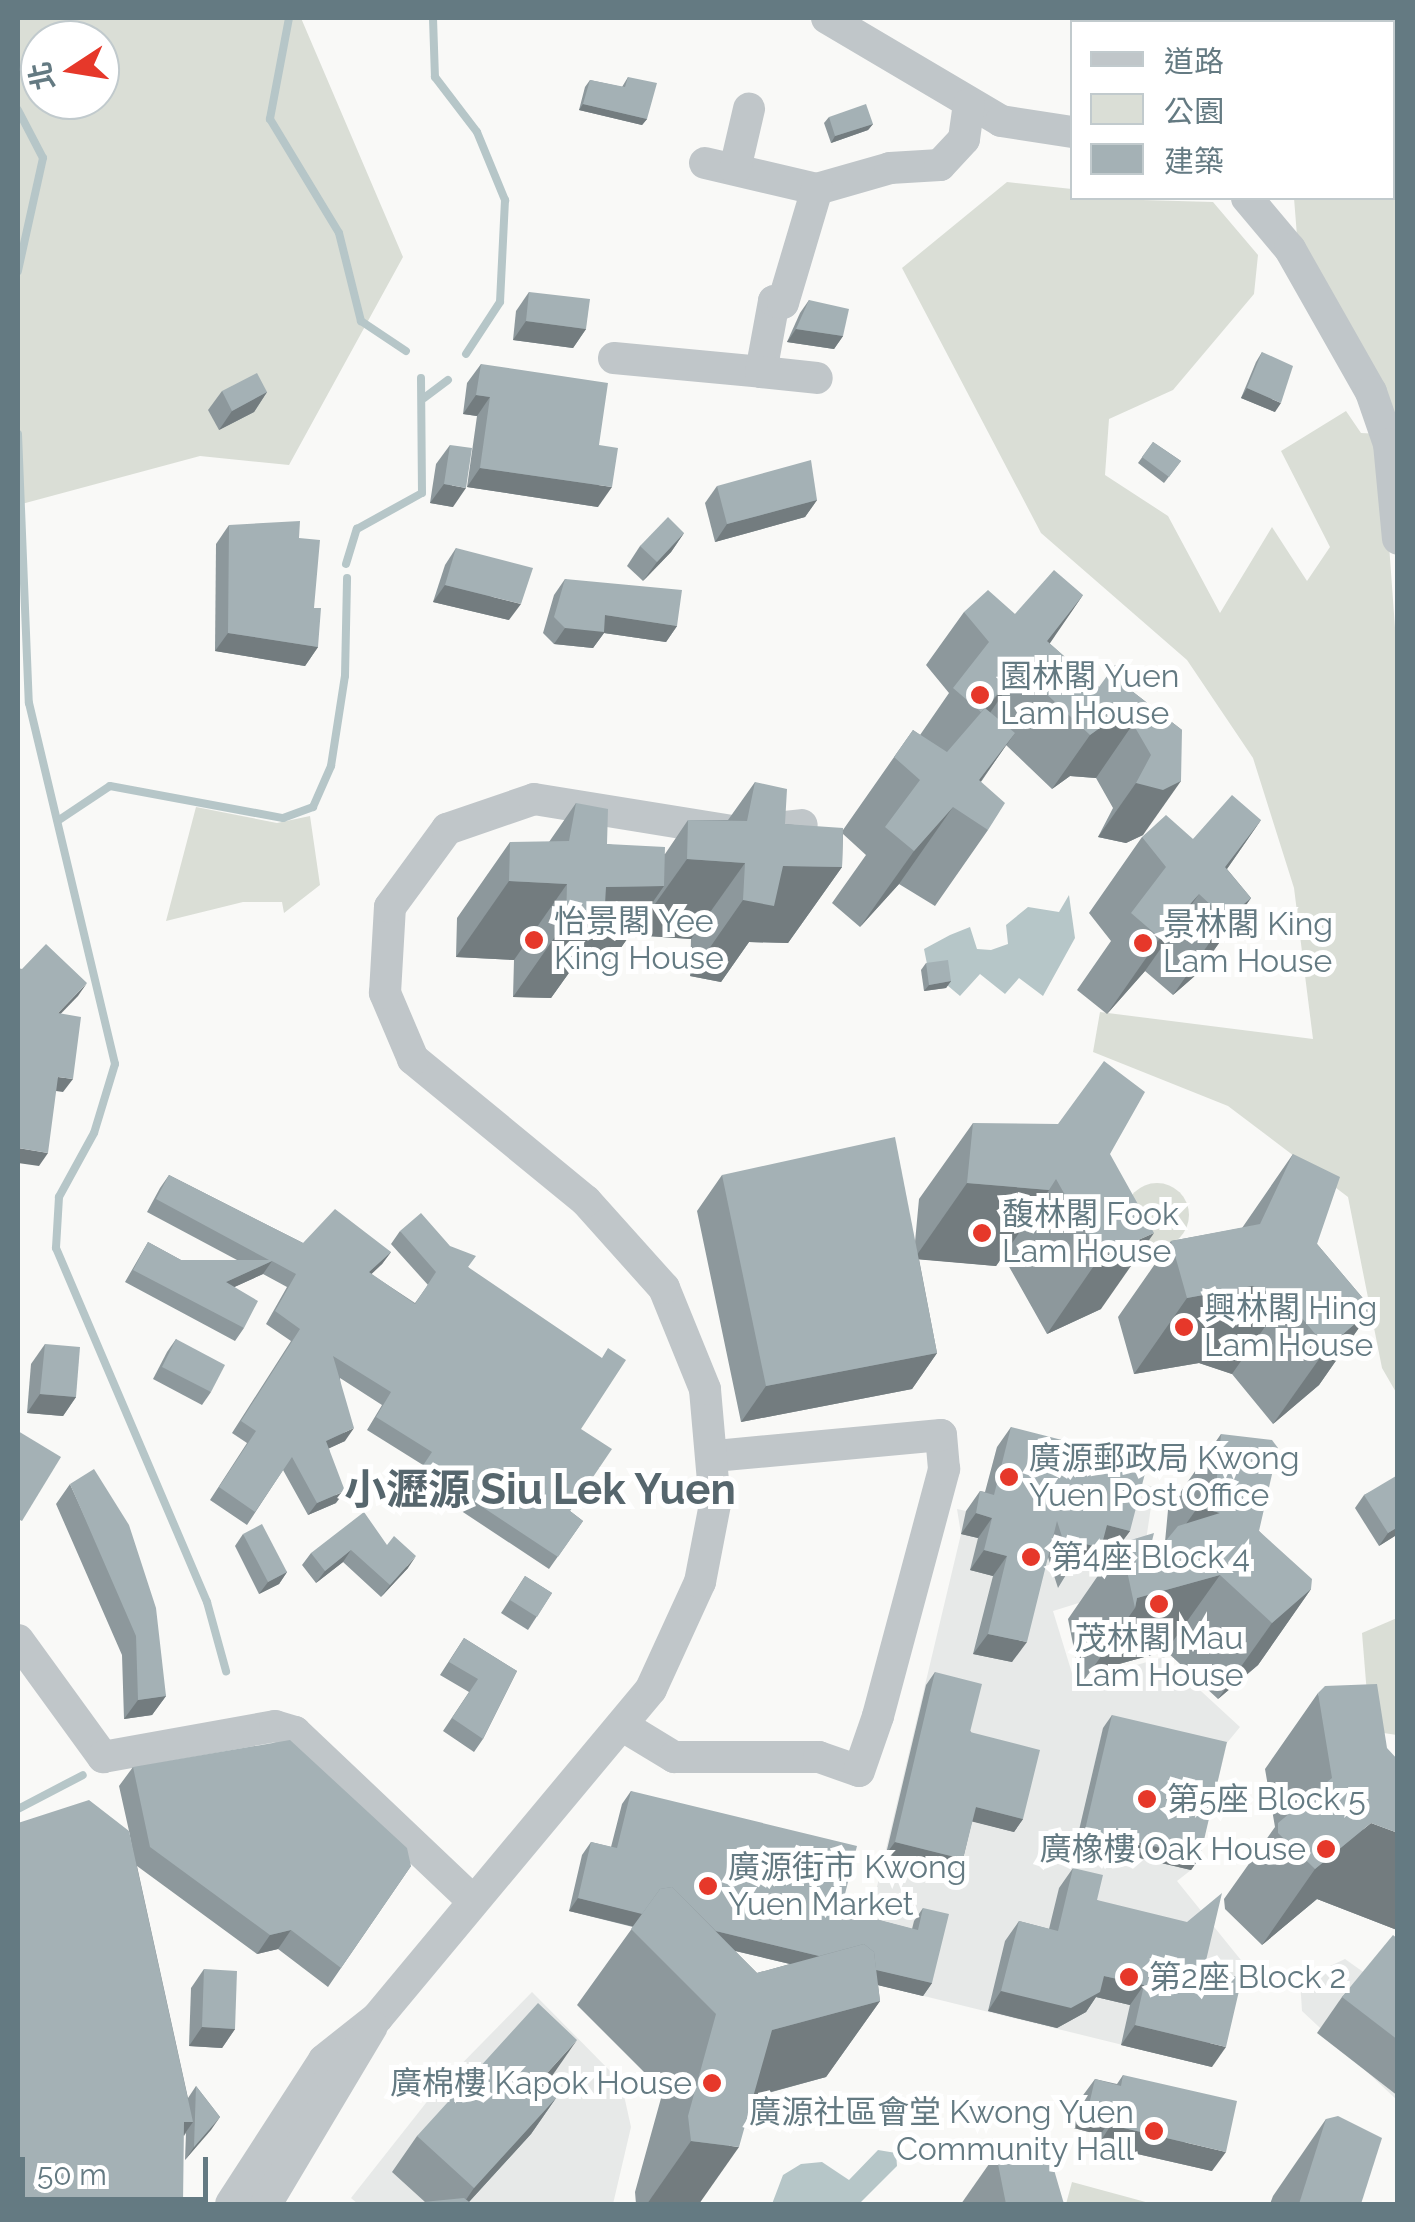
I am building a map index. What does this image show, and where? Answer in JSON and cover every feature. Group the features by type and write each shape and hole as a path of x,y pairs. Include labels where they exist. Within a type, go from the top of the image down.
{"street":[{"path":"826,18 969,104 1020,127 1070,132"},
{"path":"749,109 720,166 818,190 949,162 969,104"},
{"path":"761,372 774,301 783,303 818,190"},
{"path":"1249,200 1290,249 1371,392 1390,444 1398,538"},
{"path":"614,358 817,378"},
{"path":"266,2204 376,2018 623,1726 668,1660 696,1596 716,1456 695,1356 653,1273 586,1201 436,1086 401,1040 385,994 382,935 398,889 439,836 470,816 565,798 738,832 802,825"},
{"path":"623,1726 674,1758 819,1757 859,1771 888,1680 944,1469 941,1435 716,1456"},
{"path":"18,1640 58,1707 115,1762 275,1726 295,1732 473,1901"},
{"path":"231,2204 324,2060 376,2018"}],"shaded area":[{"path":"1069,895 1075,938 1043,996 1019,978 1005,994 980,974 960,996 928,969 924,949 950,935 970,927 977,949 991,950 1008,944 1006,925 1028,907 1059,912"},
{"path":"997,1447 1154,1487 1142,1567 1124,1589 1053,1611 1075,1683 1164,1657 1240,1727 1217,1755 1191,1870 1177,1881 1253,1975 1228,1998 1212,2067 855,1979 961,1534 957,1509 980,1514"},
{"path":"1345,1959 1397,1996 1397,2100 1302,2011 1300,1980"},
{"path":"532,1992 621,2082 631,2127 613,2204 358,2204 351,2198 437,2089"},
{"path":"878,2150 896,2153 897,2166 859,2204 772,2204 783,2175 801,2164 822,2162 849,2180"}],"green space":[{"path":"18,18 301,18 403,257 289,465 200,456 18,505"},
{"path":"1251,18 1397,18 1397,437 1297,236 1294,200 1395,200 1395,20"},
{"path":"1007,182 1070,189 1070,200 1213,202 1258,255 1254,294 1173,390 1109,419 1105,475 1168,516 1220,613 1272,527 1307,581 1330,547 1281,451 1346,411 1361,433 1381,434 1398,669 1397,1394 1382,1368 1348,1197 1228,1106 1093,1052 1100,1012 1313,1039 1294,888 1253,758 1187,660 1041,533 902,268"},
{"path":"196,807 277,823 310,816 320,885 284,913 282,902 243,902 166,921"},
{"path":"1157,1183 1179,1193 1189,1215 1179,1237 1157,1247 1135,1237 1125,1215 1135,1193"},
{"path":"1397,1618 1397,1735 1370,1731 1362,1633"},
{"path":"1072,2182 1153,2204 1066,2204"}],"building":[{"path":"628,77 657,83 647,119 583,104 590,80 625,87"},
{"path":"866,104 873,124 835,136 829,117"},
{"path":"529,292 590,299 586,329 526,321"},
{"path":"809,300 849,309 843,336 796,329"},
{"path":"1262,352 1293,366 1281,403 1247,388"},
{"path":"481,364 608,383 599,445 618,448 612,487 480,468 490,397 476,395"},
{"path":"257,373 267,392 232,411 222,391"},
{"path":"1153,442 1181,461 1169,477 1142,457"},
{"path":"450,445 472,448 466,488 444,484"},
{"path":"811,460 817,500 727,524 717,486"},
{"path":"668,517 684,533 657,562 640,546"},
{"path":"300,521 299,538 320,540 314,608 321,608 318,647 228,633 229,525"},
{"path":"456,548 533,568 521,604 445,585"},
{"path":"1054,570 1083,595 1047,641 1099,687 1115,665 1128,666 1128,688 1182,730 1181,781 1163,790 1136,783 1151,755 1133,724 1108,722 1090,735 1020,669 981,712 953,688 989,642 964,612 988,590 1015,614"},
{"path":"565,579 682,590 677,626 605,615 604,632 565,628 554,617"},
{"path":"985,708 1015,733 979,780 1005,803 988,830 953,807 914,851 885,827 920,780 894,757 913,730 947,752"},
{"path":"755,782 787,789 785,824 843,828 842,867 783,866 774,906 743,900 745,863 687,859 688,820 747,821"},
{"path":"1232,795 1261,820 1225,867 1251,898 1226,919 1199,894 1160,938 1131,913 1166,867 1142,837 1166,815 1193,839"},
{"path":"576,803 608,809 607,844 665,847 664,886 606,887 604,922 566,921 567,884 509,881 510,842 569,841"},
{"path":"46,944 87,983 58,1013 81,1017 73,1079 58,1077 48,1153 18,1148 18,968 22,969"},
{"path":"948,960 951,981 929,985 926,963"},
{"path":"1104,1061 1145,1092 1110,1154 1154,1233 1100,1257 1056,1179 1049,1190 967,1183 973,1123 1058,1124"},
{"path":"895,1137 937,1353 766,1386 722,1175"},
{"path":"1293,1154 1340,1177 1317,1244 1372,1309 1327,1348 1285,1298 1252,1286 1187,1298 1171,1241 1260,1224"},
{"path":"169,1175 303,1243 335,1209 391,1252 369,1272 415,1304 436,1272 400,1231 421,1213 450,1246 476,1256 468,1267 602,1358 608,1348 626,1360 581,1429 612,1449 570,1511 583,1521 558,1557 422,1467 432,1452 376,1417 391,1392 333,1356 354,1428 326,1441 345,1491 317,1503 292,1457 255,1512 219,1487 256,1431 241,1421 300,1329 275,1311 296,1274 272,1261 226,1282 258,1301 244,1328 133,1270 148,1242 181,1260 269,1260 156,1199"},
{"path":"176,1339 225,1365 211,1392 162,1367"},
{"path":"45,1344 80,1347 76,1397 40,1394"},
{"name":"第4座 Block 4","path":"1011,1427 1148,1462 1130,1531 1107,1525 1101,1548 1078,1542 1072,1568 1057,1521 1027,1642 988,1634 1007,1556 984,1550 992,1518 976,1513 980,1491 994,1495"},
{"path":"18,1431 61,1457 22,1521 18,1519"},
{"path":"1221,1434 1272,1440 1278,1448 1259,1531 1312,1579 1311,1589 1272,1623 1220,1575 1137,1598 1135,1608 1121,1543 1154,1533 1146,1565 1178,1526 1220,1513 1198,1507 1216,1487"},
{"path":"94,1469 129,1525 156,1608 166,1696 138,1700 136,1636 70,1484"},
{"path":"1396,1476 1398,1527 1388,1533 1364,1495"},
{"path":"364,1512 387,1545 394,1536 416,1556 390,1585 351,1550 325,1571 311,1553"},
{"path":"262,1524 287,1572 268,1582 243,1534"},
{"path":"525,1576 552,1593 537,1617 510,1600"},
{"path":"464,1638 517,1671 483,1739 452,1718 478,1679 449,1662"},
{"path":"935,1672 982,1684 970,1732 1040,1750 1023,1819 976,1807 963,1859 895,1842"},
{"path":"1377,1684 1387,1748 1398,1760 1398,1833 1371,1823 1315,1869 1278,1833 1278,1823 1332,1778 1318,1693 1325,1686"},
{"name":"第5座 Block 5","path":"1112,1715 1227,1742 1200,1857 1085,1830"},
{"path":"290,1740 407,1848 411,1866 341,1968 291,1930 270,1935 150,1847 133,1767"},
{"name":"廣源街市 Kwong Yuen Market","path":"631,1791 857,1846 841,1910 918,1930 923,1908 949,1914 932,1983 876,1970 874,1952 864,1944 819,1956 716,1931 672,1887 660,1889 642,1914 578,1898 591,1842 617,1848"},
{"path":"89,1800 129,1831 193,2122 184,2122 183,2204 18,2204 18,1823"},
{"name":"第2座 Block 2","path":"1073,1868 1103,1875 1097,1900 1187,1922 1222,1893 1204,1969 1242,1978 1226,2047 1135,2025 1144,1985 1104,1976 1100,1992 1071,2008 1001,1991 1019,1921 1058,1931"},
{"path":"672,1887 757,1973 864,1944 874,1952 880,2001 772,2030 739,2147 691,2141 688,2116 716,2014 631,1929 660,1889"},
{"path":"1393,1935 1398,1939 1398,2040 1342,1997"},
{"path":"204,1969 237,1971 235,2029 202,2027"},
{"path":"538,2003 577,2040 539,2082 556,2098 474,2188 417,2136"},
{"path":"1123,2075 1237,2101 1226,2152 1111,2125 1114,2115 1088,2109 1095,2079 1121,2086"},
{"path":"196,2086 220,2117 194,2147"},
{"path":"1338,2116 1382,2138 1361,2204 1299,2204 1326,2119"},
{"path":"1045,2139 1064,2204 1006,2204 996,2154"},
{"path":"464,2198 472,2204 413,2204 413,2203"}],"waterway":[{"path":"289,18 270,119 339,233 361,321 406,351"},
{"path":"433,18 435,77 477,132 505,200 500,302 466,354"},
{"path":"18,110 43,158 18,271"},
{"path":"346,564 357,529 422,493 421,378"},
{"path":"424,398 448,380"},
{"path":"18,434 29,703 115,1064 94,1133 59,1197 56,1248 207,1602 226,1671"},
{"path":"59,820 110,786 283,818 313,807 331,766 345,676 347,578"},
{"path":"18,1809 83,1775"}],"place":[{"name":"園林閣 Yuen Lam House","path":"980,695"},
{"name":"怡景閣 Yee King House","path":"534,940"},
{"name":"景林閣 King Lam House","path":"1143,943"},
{"name":"馥林閣 Fook Lam House","path":"982,1233"},
{"name":"興林閣 Hing Lam House","path":"1184,1327"},
{"name":"廣源郵政局 Kwong Yuen Post Office","path":"1009,1477"},
{"name":"第4座 Block 4","path":"1031,1557"},
{"name":"茂林閣 Mau Lam House","path":"1159,1604"},
{"name":"第5座 Block 5","path":"1147,1799"},
{"name":"廣橡樓 Oak House","path":"1326,1849"},
{"name":"廣源街市 Kwong Yuen Market","path":"708,1886"},
{"name":"第2座 Block 2","path":"1129,1977"},
{"name":"廣棉樓 Kapok House","path":"712,2083"},
{"name":"廣源社區會堂 Kwong Yuen Community Hall","path":"1154,2131"}],"district":[{"name":"小瀝源 Siu Lek Yuen","path":"540,1490"}]}
